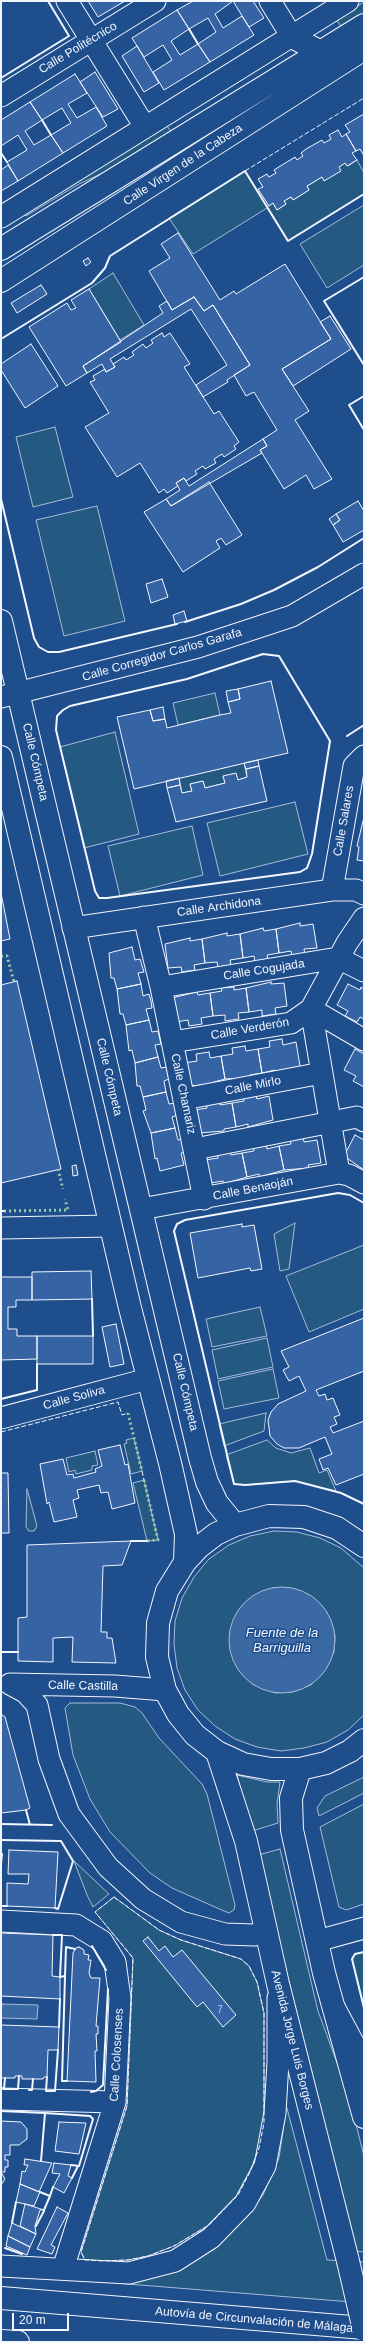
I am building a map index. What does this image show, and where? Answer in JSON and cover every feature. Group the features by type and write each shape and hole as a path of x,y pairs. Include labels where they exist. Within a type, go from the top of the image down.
{"main road":[{"name":"Calle Virgen de la Cabeza","path":"1,249 364,25"},
{"path":"292,37 321,52"},
{"name":"Calle Virgen de la Cabeza","path":"1,281 364,49"},
{"name":"Calle Cómpeta","path":"1,621 10,695 73,928 207,1482 217,1503 235,1524"},
{"path":"1,757 6,797 110,1226 170,1463 186,1534 184,1562"},
{"path":"364,1546 337,1528 304,1517 269,1516 235,1524 216,1534 199,1547 184,1562 167,1591 158,1623 157,1657 165,1690 178,1714 195,1735 217,1752 250,1765 271,1770 300,1769 326,1763 350,1751 364,1740"},
{"name":"Avenida Jorge Luis Borges","path":"217,1752 246,1841 278,1984 364,2329"},
{"path":"300,1769 291,1798 292,1830 317,1941 364,2117"},
{"path":"334,2008 364,2064"},
{"name":"Autovía de Circunvalación de Málaga","path":"1,2298 364,2329"},
{"path":"1,2340 18,2342"}],"street":[{"path":"67,1 145,127"},
{"path":"270,1 292,37"},
{"path":"1,217 348,1"},
{"name":"Calle Politécnico","path":"1,96 150,2"},
{"name":"Calle Corregidor Carlos Garafa","path":"10,695 198,647 292,616 364,574"},
{"name":"Calle Salares","path":"332,890 354,766 364,756"},
{"name":"Calle Archidona","path":"73,928 332,890 356,890 364,894"},
{"name":"Calle Chamariz","path":"144,917 161,987 195,1149 331,1121 357,1117 364,1121"},
{"path":"364,918 338,958 311,1009 339,1173 349,1175 364,1183"},
{"path":"338,958 364,972"},
{"name":"Calle Cogujada","path":"161,987 338,958"},
{"path":"311,1009 359,1038"},
{"name":"Calle Verderón","path":"172,1042 292,1023 311,1009"},
{"name":"Calle Mirlo","path":"184,1099 322,1073"},
{"path":"195,1149 204,1199"},
{"name":"Calle Benaoján","path":"141,1209 204,1199 339,1173"},
{"path":"1,1228 110,1226"},
{"name":"Calle Soliva","path":"1,1418 148,1379"},
{"path":"5,1684 25,1692 37,1705 49,1759 69,1814 108,1867 143,1899 181,1922 225,1934 254,1934 266,1932"},
{"name":"Calle Castilla","path":"5,1684 80,1685 165,1690"},
{"path":"40,1718 48,1701 61,1693 80,1685"},
{"name":"Calle Colosenses","path":"1,1921 76,1925 102,1941 115,1962 120,1998 115,2102 63,2269"},
{"path":"317,1941 364,1928"},
{"path":"1,2266 129,2273 175,2261 211,2238 245,2203 265,2166 275,2113 278,2062 278,1984"},
{"path":"1,2099 115,2102"}],"shaded area":[{"path":"364,2 364,14 342,28 336,19"},
{"path":"165,123 172,133 124,163 79,184 26,216 24,212"},
{"path":"357,160 364,173 364,194 288,241 267,208 193,254 169,218 245,171 267,207 273,203 277,210 286,204 284,201 291,197 293,200 309,190 307,186 345,163 348,166"},
{"path":"364,205 364,265 327,288 300,244"},
{"path":"113,273 144,325 120,340 89,289"},
{"path":"55,427 73,497 33,507 16,437"},
{"path":"97,506 125,621 64,636 36,520"},
{"path":"215,693 220,715 178,725 173,703"},
{"path":"115,732 139,834 84,848 60,747"},
{"path":"244,763 247,777 238,780 223,776 225,783 205,788 203,781 190,784 192,791 182,793 179,778"},
{"path":"295,802 308,854 220,876 207,823"},
{"path":"192,826 203,875 120,896 108,846"},
{"path":"295,1223 289,1269 280,1271 274,1234"},
{"path":"364,1245 364,1309 309,1332 286,1276"},
{"path":"260,1307 267,1336 212,1347 206,1319"},
{"path":"267,1338 273,1367 218,1379 212,1350"},
{"path":"273,1369 279,1398 224,1409 218,1381"},
{"path":"266,1413 264,1431 224,1446 219,1424"},
{"path":"134,1438 142,1471 131,1474 124,1444 127,1443 126,1440"},
{"path":"267,1440 276,1448 291,1453 310,1448 319,1473 327,1470 336,1491 295,1481 245,1485 234,1484 226,1455"},
{"path":"95,1451 98,1465 92,1466 92,1470 76,1474 75,1470 69,1472 66,1458"},
{"path":"144,1480 158,1540 147,1541 133,1483"},
{"path":"27,1489 37,1526 34,1531 29,1531 26,1527"},
{"path":"274,1531 297,1532 320,1538 341,1548 364,1568 364,1715 348,1730 327,1742 304,1748 281,1751 257,1747 235,1739 215,1726 198,1710 185,1690 177,1668 174,1644 175,1621 182,1598 194,1577 209,1559 229,1545 250,1536","holes":["273,1588 293,1589 316,1600 327,1612 335,1635 334,1652 325,1670 311,1685 292,1692 275,1693 252,1684 238,1669 230,1646 232,1625 239,1610 254,1596"]},
{"path":"70,1703 120,1703 135,1707 142,1713 159,1738 202,1784 207,1794 235,1905 234,1910 229,1913 172,1888 150,1873 110,1832 90,1799 73,1755 65,1708"},
{"path":"237,1775 267,1782 280,1782 277,1804 278,1823 252,1831"},
{"path":"364,1777 364,1793 319,1816 317,1808 325,1796"},
{"path":"364,1804 364,1904 346,1910 339,1907 320,1827"},
{"path":"280,1849 318,2011 348,2093 364,2156 364,2252 354,2251 258,1855"},
{"path":"74,1861 109,1894 93,1907 87,1895"},
{"path":"114,1897 159,1930 181,1940 241,1959 249,1966 257,1982 264,2013 264,2123 259,2148 250,2172 238,2195 209,2225 174,2246 148,2256 128,2260 103,2261 85,2260 81,2252 127,2106 133,1958 95,1912"},
{"path":"364,1952 364,2008 352,1959 355,1954"},
{"path":"284,2097 327,2260 364,2262 364,2303 115,2283 244,2219 263,2195 279,2158 284,2124"}],"water":[{"name":"Fuente de la Barriguilla","path":"282,1587 302,1591 319,1603 331,1620 335,1640 331,1660 319,1677 302,1689 282,1693 262,1689 245,1677 233,1660 229,1640 233,1620 245,1603 262,1591"},
{"path":"2,2004 38,2005 37,2019 1,2018"}],"building":[{"path":"88,1 125,1 98,17"},
{"path":"193,1 233,1 215,14 223,28 242,16 254,35 210,62 198,44 216,32 208,18 189,29 177,10"},
{"path":"233,1 253,1 264,18 249,27"},
{"path":"177,10 189,29 171,41 180,55 198,44 210,62 164,90 153,72 172,60 163,45 144,57 132,38"},
{"path":"137,46 159,83 144,92 122,56"},
{"path":"95,72 118,109 103,117 80,82"},
{"path":"75,74 87,93 68,104 77,118 96,107 107,126 63,153 51,135 71,123 62,108 42,120 30,102"},
{"path":"30,102 42,120 25,131 34,145 51,135 63,153 18,181 7,162 27,150 18,135 1,146 1,120"},
{"path":"364,114 364,156 360,149 356,151 346,134 350,132 345,125"},
{"path":"338,130 342,137 346,134 356,151 352,153 357,160 347,166 345,163 339,167 341,171 324,181 322,177 307,186 309,190 293,200 291,197 284,201 286,204 277,210 273,203 269,206 258,189 263,187 258,179 267,174 269,177 276,173 274,170 295,157 297,160 303,156 301,153 306,149 322,140 324,143 331,139 329,135"},
{"path":"8,165 18,181 1,191 1,170"},
{"path":"178,233 220,300 234,291 236,294 285,264 331,339 282,369 309,411 295,420 332,479 314,489 306,475 284,489 260,450 267,446 263,439 277,430 254,392 246,396 234,375 250,365 213,305 204,311 194,297 172,310 149,271 170,258 161,244"},
{"path":"88,258 91,262 86,266 83,261"},
{"path":"41,285 47,294 17,313 11,303"},
{"path":"89,289 121,342 83,366 87,373 66,386 29,327 67,303 71,310 76,308 71,300"},
{"path":"194,297 204,311 213,305 250,365 227,380 228,382 203,397 196,385 227,365 191,309 110,359 115,367 106,372 102,364 87,373 83,366 163,313 159,306 167,301 172,310"},
{"path":"330,316 351,349 293,386 282,369 331,339 320,322"},
{"path":"162,333 164,337 170,333 190,364 184,367 214,414 219,411 239,442 234,446 236,449 224,457 222,454 214,459 216,463 205,469 203,466 195,471 197,474 186,481 184,478 176,483 178,486 167,493 164,489 159,493 140,463 117,477 85,427 109,413 90,382 95,380 93,376 105,369 106,372 115,367 113,364 124,357 126,360 134,355 132,352 143,344 146,348 153,343 151,340"},
{"path":"31,344 58,386 25,408 1,370 1,364"},
{"path":"263,439 267,446 260,450 262,453 171,506 166,499 180,490 176,483 184,478 189,486"},
{"path":"209,482 242,535 226,545 221,538 216,541 220,548 183,572 144,512 166,499 171,506"},
{"path":"358,501 364,511 364,530 343,542 333,525 340,520 336,514"},
{"path":"336,514 340,520 333,525 329,519"},
{"path":"162,579 168,597 151,603 146,584"},
{"path":"184,611 187,621 175,624 173,615"},
{"path":"271,681 288,753 134,789 117,717 150,710 153,721 165,719 167,728 231,713 228,702 240,699 238,689"},
{"path":"238,689 240,699 228,702 226,691"},
{"path":"163,707 165,719 153,721 150,710"},
{"path":"258,760 259,766 246,769 244,763"},
{"path":"259,766 267,801 176,822 167,788 180,785 182,793 192,791 190,784 203,781 205,788 225,783 223,776 236,773 238,780 247,777 246,769"},
{"path":"179,778 180,785 167,788 166,781"},
{"path":"363,821 364,861 357,860 359,847 357,846"},
{"path":"1,893 10,939 1,941"},
{"path":"300,923 300,926 313,924 317,948 304,949 305,955 292,957 291,951 279,953 276,929"},
{"path":"263,928 264,931 276,929 279,953 267,955 268,960 255,962 254,956 243,958 240,934"},
{"path":"227,933 227,936 240,934 243,958 230,960 231,965 218,967 217,962 205,963 202,939"},
{"path":"190,938 190,941 202,939 205,963 194,965 195,970 182,972 181,967 168,968 165,944"},
{"path":"132,947 135,960 140,959 144,972 138,973 141,984 117,989 114,978 111,978 109,953"},
{"path":"17,981 61,1169 1,1183 1,985"},
{"path":"271,982 271,984 284,983 287,1006 275,1008 276,1014 262,1016 262,1010 249,1012 246,988"},
{"path":"141,984 143,996 149,994 151,1001 152,1008 146,1009 149,1020 126,1025 123,1014 120,1014 117,989"},
{"path":"348,984 360,990 361,987 364,989 364,1019 360,1017 357,1022 345,1016 348,1011 337,1005"},
{"path":"234,987 234,990 246,988 249,1012 238,1013 239,1019 225,1021 225,1015 213,1016 210,993 222,991 221,988"},
{"path":"197,992 198,995 210,993 213,1016 201,1018 202,1024 189,1026 188,1020 176,1022 172,998"},
{"path":"149,1020 152,1032 158,1031 161,1044 155,1045 158,1057 135,1063 132,1050 129,1051 126,1025"},
{"path":"282,1039 283,1045 296,1042 300,1066 275,1073 275,1070 262,1073 258,1049 270,1047 269,1041"},
{"path":"245,1046 246,1051 258,1049 262,1073 250,1075 250,1078 225,1079 221,1056 233,1054 232,1048"},
{"path":"355,1049 364,1054 364,1087 353,1081 356,1076 344,1070"},
{"path":"209,1052 210,1058 221,1056 225,1079 214,1082 214,1084 189,1086 184,1063 197,1061 196,1054"},
{"path":"158,1057 161,1068 166,1067 169,1079 164,1081 166,1092 143,1097 140,1086 137,1086 135,1063"},
{"path":"166,1092 169,1104 175,1103 178,1115 172,1117 175,1128 151,1133 143,1111 146,1110 143,1097"},
{"path":"255,1093 257,1099 269,1096 273,1120 248,1127 248,1124 236,1127 232,1103 244,1101 243,1095"},
{"path":"219,1099 220,1105 232,1103 236,1127 224,1129 224,1131 199,1133 195,1110 207,1108 206,1102"},
{"path":"175,1128 178,1140 183,1139 187,1152 181,1153 184,1165 160,1171 157,1158 155,1159 151,1133"},
{"path":"355,1135 364,1140 364,1170 344,1156"},
{"path":"303,1136 304,1142 317,1140 321,1163 308,1165 309,1168 284,1170 279,1146 291,1144 290,1138"},
{"path":"266,1143 267,1149 279,1146 284,1170 259,1177 259,1174 247,1177 242,1153 254,1151 253,1145"},
{"path":"230,1149 231,1155 242,1153 247,1177 223,1184 223,1181 210,1183 205,1160 218,1158 217,1152"},
{"path":"76,1165 78,1175 73,1176 72,1166"},
{"path":"242,1224 242,1227 254,1225 262,1269 251,1271 250,1268 198,1278 190,1233"},
{"path":"91,1271 92,1299 32,1300 32,1272"},
{"path":"1,1277 32,1277 32,1300 16,1300 16,1307 8,1307 8,1329 17,1329 17,1336 37,1336 37,1359 1,1360"},
{"path":"364,1318 364,1371 316,1390 319,1396 325,1394 327,1400 333,1398 340,1415 334,1417 337,1424 330,1427 333,1433 364,1421 364,1474 336,1485 328,1468 323,1470 319,1459 332,1454 325,1437 299,1448 284,1448 277,1444 270,1436 268,1420 271,1412 278,1404 306,1391 299,1376 289,1381 283,1370 289,1367 281,1351"},
{"path":"116,1324 124,1364 110,1367 102,1327"},
{"path":"37,1336 93,1336 93,1364 37,1364"},
{"path":"120,1445 125,1465 128,1464 135,1503 112,1509 108,1492 101,1493 99,1485 77,1490 79,1498 73,1500 77,1517 54,1522 49,1502 47,1504 40,1464 63,1459 67,1475 73,1474 74,1478 96,1472 95,1469 102,1466 98,1450"},
{"path":"1,1473 8,1473 9,1533 1,1533"},
{"path":"131,1541 122,1565 103,1566 101,1632 107,1632 107,1638 112,1638 116,1663 72,1662 73,1637 53,1638 53,1662 18,1661 18,1618 27,1617 27,1545"},
{"path":"1,1714 5,1717 30,1808 26,1810 1,1813"},
{"path":"9,1850 58,1852 55,1908 7,1906 7,1883 28,1884 29,1874 8,1874"},
{"path":"1,1933 53,1935 52,1976 60,1977 60,1999 1,1996"},
{"path":"148,1937 159,1951 165,1946 173,1957 182,1950 236,2015 223,2027 203,2002 197,2007 143,1941"},
{"path":"79,1947 84,1950 84,1954 89,1955 88,1960 91,1960 89,1973 91,1978 100,1978 96,2026 98,2026 98,2034 96,2034 97,2051 95,2051 96,2082 67,2081 73,1953 76,1948"},
{"path":"1,2025 59,2027 58,2050 48,2050 47,2077 44,2077 43,2079 22,2079 22,2076 15,2076 15,2078 1,2078"},
{"path":"1,2121 21,2122 27,2129 27,2139 19,2145 10,2145 10,2155 5,2155 5,2160 8,2160 8,2167 5,2167 5,2172 1,2172"},
{"path":"59,2122 86,2123 79,2154 55,2151"},
{"path":"25,2159 52,2163 39,2192 20,2184 22,2171 25,2172 28,2165 24,2165"},
{"path":"54,2163 71,2165 68,2176 72,2178 64,2193 53,2187 60,2174 52,2173"},
{"path":"1,2172 5,2179 1,2185"},
{"path":"20,2184 40,2192 34,2206 16,2202"},
{"path":"25,2204 44,2210 40,2210 35,2226 36,2234 20,2226"},
{"path":"57,2207 68,2213 51,2245 55,2247 52,2254 37,2249"},
{"path":"12,2223 36,2234 30,2247 8,2236"},
{"path":"8,2236 30,2247 27,2255 6,2246"}],"hedge":[{"path":"1,956 7,956 14,982"},
{"path":"58,1169 63,1189"},
{"path":"4,1211 68,1210 65,1199"},
{"path":"128,1413 142,1471"},
{"path":"144,1480 158,1540 147,1541"}],"fence":[{"path":"245,171 364,98"},
{"path":"1,1432 118,1402 122,1415 128,1413"},
{"path":"142,1471 144,1480"},
{"path":"114,1897 159,1930 181,1940 241,1959 249,1966 257,1982 264,2013 264,2123 259,2148 250,2172 238,2195 209,2225 174,2246 148,2256 128,2260 103,2261 85,2260 81,2252 127,2106 133,1958 95,1912 114,1897"}],"wall":[{"path":"1,78 69,36 48,1"},
{"path":"189,29 198,44"},
{"path":"42,120 51,135"},
{"path":"1,153 7,162"},
{"path":"1,339 92,283 105,268 110,256 245,171 288,241 364,194"},
{"path":"364,277 324,301 364,365"},
{"path":"364,396 349,405 364,430"},
{"path":"1,499 34,638 39,647 48,652 59,652 177,624"},
{"path":"185,622 241,604 274,590 318,567 364,538"},
{"path":"263,654 279,656 330,741 312,854 307,868 300,872 99,898 95,891 56,730 57,716 70,706 187,679 263,654"},
{"path":"347,736 364,725"},
{"path":"364,1203 350,1195 338,1193 185,1220 177,1224 174,1231 234,1484 245,1485 295,1481 341,1493 364,1504"},
{"path":"92,1299 93,1336"},
{"path":"1,1399 37,1390 37,1364"},
{"path":"131,1541 147,1541"},
{"path":"1,1652 18,1652"},
{"path":"26,1810 30,1825"},
{"path":"1,1824 52,1825"},
{"path":"2,1840 61,1841 73,1861 58,1909 55,1908"},
{"path":"1,1864 2,1854"},
{"path":"1,1906 7,1906"},
{"path":"53,1935 62,1935 60,1977 65,1976 66,1947 75,1949"},
{"path":"92,1946 106,1970"},
{"path":"364,1952 355,1954 352,1959 364,2008"},
{"path":"65,1976 62,2081 67,2081"},
{"path":"91,2092 96,2091 103,2085 108,1989"},
{"path":"59,2027 60,1999"},
{"path":"47,2077 46,2091 55,2091 58,2050"},
{"path":"4,2089 18,2089 19,2076"},
{"path":"1,2088 4,2089 5,2078"},
{"path":"29,2090 32,2090 33,2079"},
{"path":"1,2111 45,2113"},
{"path":"41,2161 45,2113 90,2116 93,2119 79,2166 71,2165"},
{"path":"72,2178 78,2166"},
{"path":"50,2196 53,2187"},
{"path":"40,2192 50,2196 44,2210"},
{"path":"12,2223 16,2202"},
{"path":"36,2226 44,2211"},
{"path":"5,2248 22,2254"}]}
